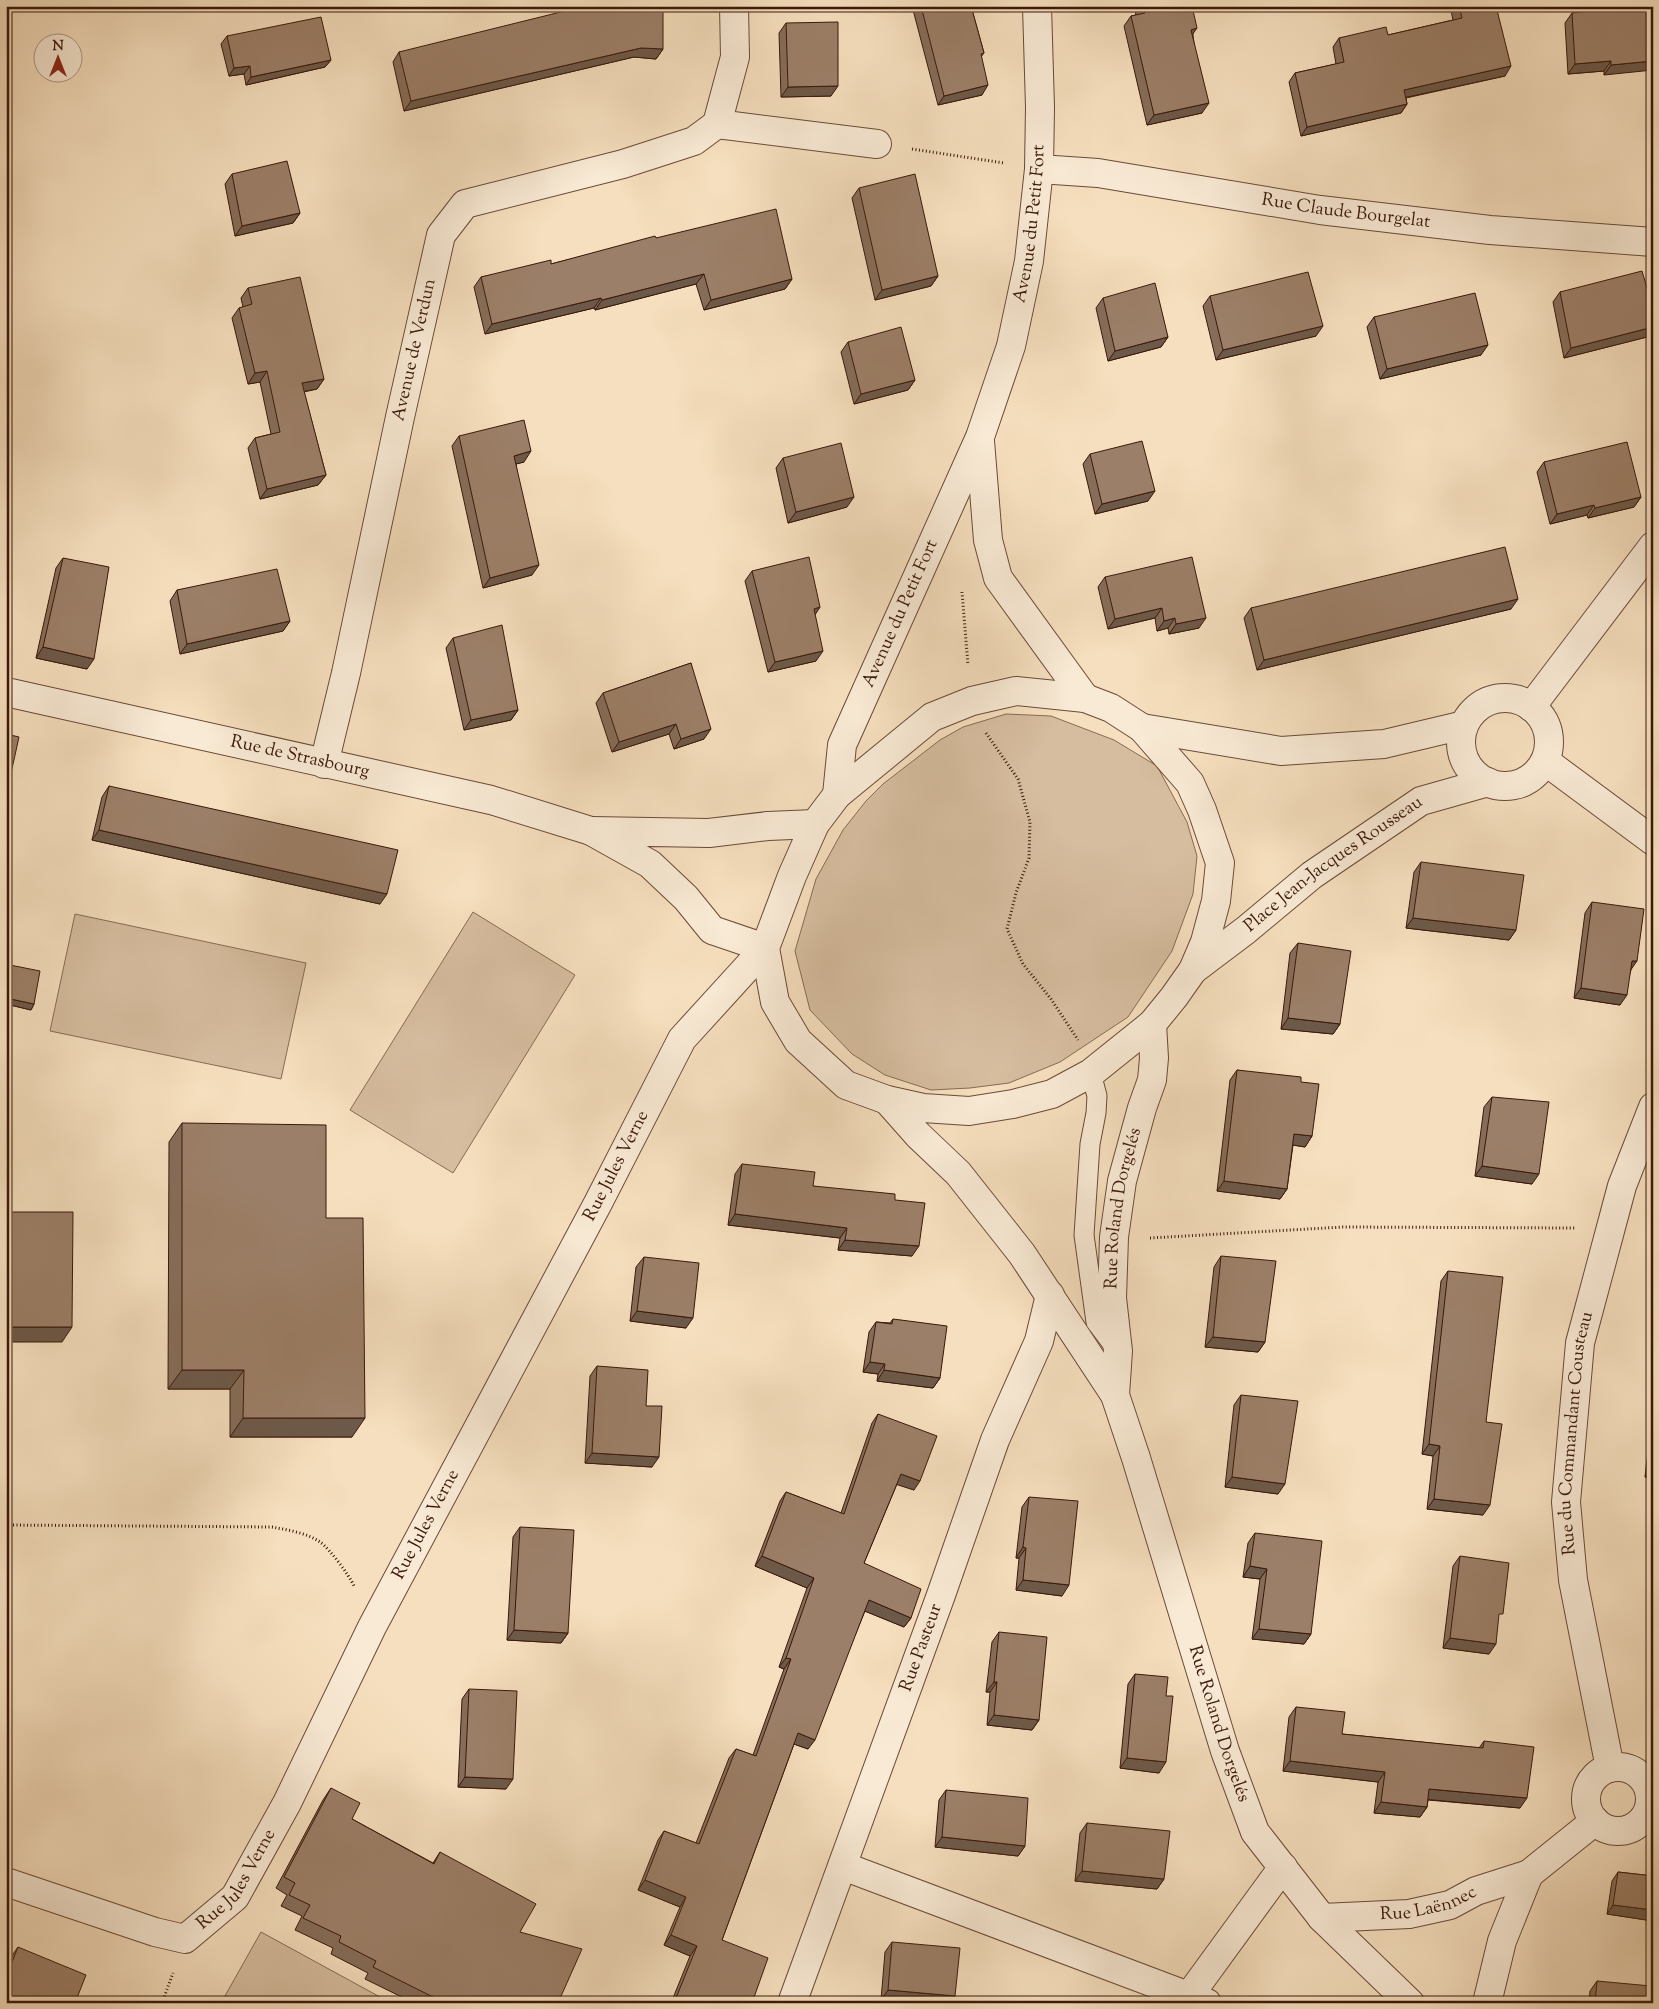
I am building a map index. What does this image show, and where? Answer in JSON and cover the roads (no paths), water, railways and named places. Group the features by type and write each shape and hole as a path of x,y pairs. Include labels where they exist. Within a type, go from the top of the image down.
{"street":[{"path":"734,6 735,57 717,124 876,144"},
{"name":"Avenue du Petit Fort","path":"837,794 842,745 980,437 1011,346 1029,262 1040,169 1037,6"},
{"name":"Avenue de Verdun","path":"324,764 346,673 441,235 465,204 623,164 694,141 717,124"},
{"name":"Rue Claude Bourgelat","path":"1040,169 1098,173 1320,210 1490,230 1653,242"},
{"name":"Avenue du Petit Fort","path":"980,437 988,540 998,578 1085,698"},
{"path":"1531,707 1653,546"},
{"name":"Rue de Strasbourg","path":"6,692 491,800 591,831"},
{"name":"Place Jean-Jacques Rousseau","path":"1016,692 1085,698 1111,708 1142,728 1190,783 1202,810 1220,863 1216,901 1205,942 1193,970 1152,1024 1091,1073 1052,1094 1013,1104 969,1111 923,1108 887,1100 846,1085 798,1041 775,1002 765,948 792,876 815,824 837,794 932,716 972,701 1016,692"},
{"path":"1503,698 1518,700 1531,707 1541,717 1548,732 1549,746 1544,761 1531,777 1518,784 1502,786 1480,779 1469,768 1463,754 1461,739 1464,725 1475,710 1488,702 1503,698"},
{"name":"Place Jean-Jacques Rousseau","path":"1142,728 1281,751 1384,744 1464,725"},
{"path":"1544,761 1653,841"},
{"name":"Place Jean-Jacques Rousseau","path":"1193,970 1246,930 1312,875 1421,801 1488,782"},
{"path":"591,831 709,833 768,826 815,824"},
{"path":"591,831 650,864 686,898 712,930 765,948"},
{"name":"Rue Jules Verne","path":"6,1882 155,1932 185,1939 235,1897 287,1803 372,1627 597,1205 682,1039 765,948"},
{"name":"Rue Roland Dorgelés","path":"1115,1395 1118,1351 1112,1298 1114,1237 1122,1181 1142,1108 1152,1080 1154,1058 1152,1024"},
{"name":"Rue Roland Dorgelés","path":"887,1100 918,1135 958,1173 1022,1254 1115,1395 1225,1751 1254,1832 1322,1918 1410,2003"},
{"name":"Rue du Commandant Cousteau","path":"1610,1768 1573,1580 1566,1502 1580,1342 1622,1186 1653,1107"},
{"name":"Rue Pasteur","path":"792,2003 843,1866 995,1440 1040,1341 1050,1295"},
{"path":"1620,1766 1630,1768 1638,1773 1649,1789 1651,1808 1644,1818 1626,1830 1615,1831 1604,1828 1595,1821 1589,1812 1586,1801 1587,1790 1596,1776 1610,1768 1620,1766"},
{"name":"Rue Laënnec","path":"1322,1918 1409,1914 1450,1906 1476,1891 1529,1874 1595,1821"},
{"path":"843,1866 1198,1999 1254,1905 1283,1868"},
{"name":"Rue Laënnec","path":"1487,2003 1502,1941 1529,1874"}],"lane":[{"path":"1091,1073 1097,1096 1090,1144 1084,1235 1096,1322 1118,1351"}]}
